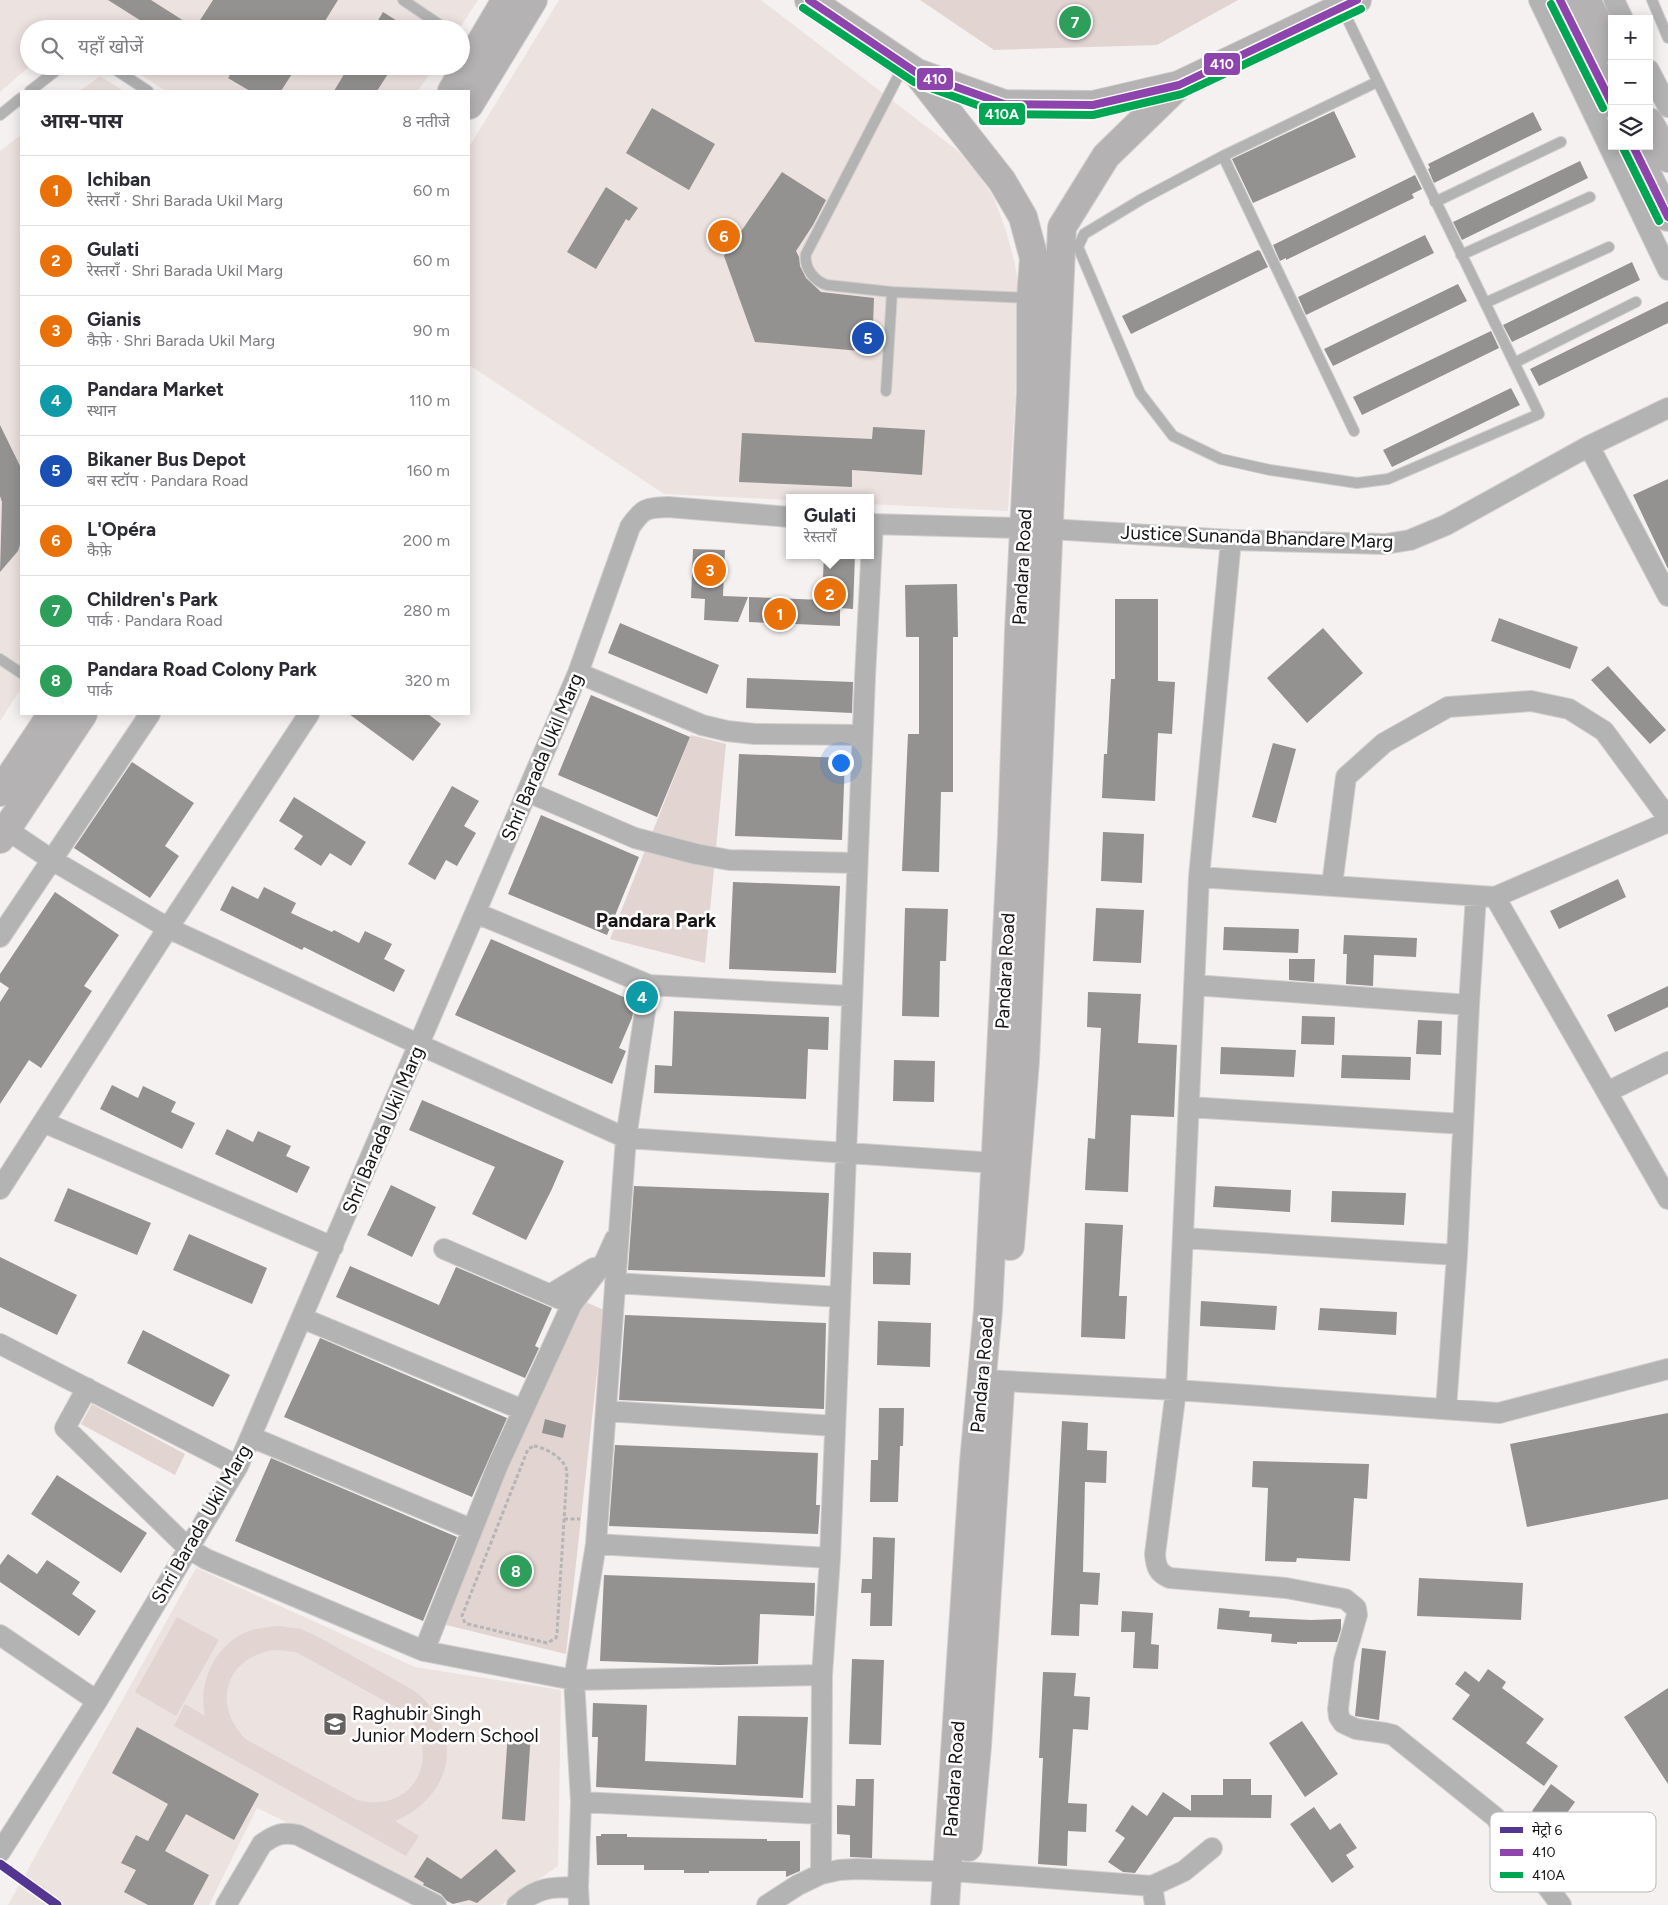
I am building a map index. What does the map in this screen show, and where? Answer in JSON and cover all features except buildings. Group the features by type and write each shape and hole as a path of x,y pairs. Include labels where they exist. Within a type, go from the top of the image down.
{"main road":[{"path":"470,53 506,0"},
{"path":"470,103 533,0"},
{"path":"809,0 910,68 1004,104 1093,105 1179,85 1349,3"},
{"path":"1560,0 1608,96"},
{"path":"1586,0 1608,41"},
{"name":"Pandara Road","path":"910,68 1002,181 1023,217 1034,258 1031,298 1031,391 1037,529 1025,1061 991,1380 977,1746 956,1872 945,1905"},
{"path":"452,90 460,75"},
{"name":"Pandara Road","path":"991,1380 988,1310 1012,836 1037,529 1054,442 1062,227 1106,156 1179,85"},
{"path":"1653,130 1668,158"},
{"path":"1635,150 1668,217"},
{"path":"0,792 51,715"},
{"path":"3,834 81,715"},
{"name":"Pandara Road","path":"956,1872 963,1905"}],"street":[{"path":"1539,0 1668,270"},
{"path":"1614,0 1621,15"},
{"path":"1653,78 1668,107"},
{"name":"Justice Sunanda Bhandare Marg","path":"1037,529 1231,540 1385,544 1410,540 1446,525 1588,446 1668,408"},
{"path":"1588,446 1668,596"},
{"name":"Shri Barada Ukil Marg","path":"0,1852 97,1700 238,1466 578,673 630,527 639,513 650,508 668,507 786,517"},
{"path":"874,524 1037,529"},
{"path":"1231,540 1199,877 1176,1390 1155,1554 1156,1565 1160,1574 1170,1578 1286,1588 1345,1599 1356,1608 1357,1615 1344,1660 1338,1709 1339,1717 1343,1723 1356,1729 1393,1735 1490,1812"},
{"path":"821,1874 822,1675 830,1558 851,996 870,559"},
{"path":"578,673 702,725 727,731 755,734 862,735"},
{"path":"1332,885 1346,777 1384,743 1448,707 1531,701 1569,709 1604,730 1668,818"},
{"path":"0,937 149,715"},
{"path":"0,1189 308,715"},
{"path":"528,792 635,838 696,854 729,860 857,863"},
{"path":"1199,877 1485,896 1668,822"},
{"path":"3,834 52,860 168,928 626,1138 996,1163"},
{"path":"1446,1409 1457,1256 1469,1005 1485,896"},
{"path":"1485,896 1607,1092 1668,1199"},
{"path":"476,914 649,985 851,996"},
{"path":"517,1905 529,1894 555,1887 578,1896 582,1802 574,1680 596,1544 626,1138 649,985"},
{"path":"1194,985 1469,1005"},
{"path":"1607,1092 1668,1062"},
{"path":"1188,1107 1463,1124"},
{"path":"43,1122 333,1247"},
{"path":"424,1651 471,1529 572,1304 605,1261 619,1230"},
{"path":"1183,1238 1457,1256"},
{"path":"444,1249 572,1304"},
{"path":"550,1294 605,1261"},
{"path":"615,1283 840,1298"},
{"path":"302,1318 523,1410"},
{"path":"0,1344 238,1466"},
{"path":"991,1380 1176,1390 1499,1413 1668,1369"},
{"path":"87,1388 65,1428 188,1548 206,1559 424,1651 574,1680 822,1675"},
{"path":"606,1412 835,1426"},
{"path":"251,1437 471,1529"},
{"path":"596,1544 830,1558"},
{"path":"0,1635 97,1700"},
{"path":"582,1802 821,1814"},
{"path":"226,1905 262,1844 284,1832 298,1835 436,1905"},
{"path":"767,1905 798,1885 821,1874 856,1869 956,1872 1154,1896 1212,1848"},
{"path":"1552,1892 1561,1905"}],"lane":[{"path":"403,0 433,20"},
{"path":"1652,0 1668,38"},
{"path":"1349,3 1378,82 1539,414 1388,479 1358,484 1270,470 1221,459 1173,436 1140,393 1078,247 1084,234 1142,199 1223,156 1378,82"},
{"path":"910,68 806,254 806,263 811,274 821,284 892,292 1031,298"},
{"path":"31,90 50,75"},
{"path":"124,75 146,90"},
{"path":"0,115 20,99"},
{"path":"1435,202 1560,142"},
{"path":"1223,156 1354,431"},
{"path":"1461,255 1590,196"},
{"path":"1485,303 1609,247"},
{"path":"886,391 892,292"},
{"path":"1514,363 1636,302"},
{"path":"0,659 20,672"}],"path":[{"path":"537,1446 552,1453 565,1464 567,1472 556,1638 547,1643 542,1643 465,1622 462,1616 528,1449 537,1446"}],"shaded area":[{"path":"0,0 478,0 465,20 20,20 20,75 0,92"},
{"path":"559,0 761,0 957,150 978,174 994,198 1015,264 1019,290 1020,321 1008,511 874,504 874,494 786,494 786,500 664,494 470,366 470,145"},
{"path":"920,0 1238,0 1157,45 994,50"},
{"path":"141,75 429,75 419,90 164,90"},
{"path":"100,76 122,90 81,90"},
{"path":"20,136 20,691 0,721 0,151"},
{"path":"691,735 726,744 705,963 610,939"},
{"path":"581,1300 604,1310 566,1654 438,1623"},
{"path":"92,1404 185,1454 175,1475 81,1424"},
{"name":"Raghubir Singh Junior Modern School","path":"196,1568 415,1667 561,1690 558,1866 501,1905 461,1905 257,1808 209,1905 8,1905"},
{"path":"177,1617 219,1640 176,1716 135,1692"},
{"path":"279,1626 301,1629 322,1639 413,1690 430,1706 441,1723 446,1742 446,1761 441,1779 431,1795 415,1810 395,1821 419,1836 406,1856 174,1726 185,1704 205,1716 203,1704 206,1680 216,1657 224,1648 244,1633","holes":["276,1650 296,1652 403,1711 416,1727 422,1744 422,1761 418,1776 409,1789 395,1798 378,1802 357,1800 247,1740 236,1727 229,1712 227,1698 229,1684 235,1672 245,1661 259,1654"]}],"metro line":[{"name":"6","path":"0,1864 57,1905"}],"transit line":[{"name":"410","path":"809,0 917,73 1004,104 1093,105 1179,85 1357,0"},
{"name":"410","path":"1560,0 1608,96"},
{"name":"410A","path":"1551,4 1603,108"},
{"name":"410A","path":"803,8 914,82 1002,114 1093,115 1182,94 1361,9"},
{"name":"410A","path":"1624,150 1659,221"},
{"name":"410","path":"1635,150 1668,217"}],"place":[{"name":"Children's Park","path":"1075,22"},
{"name":"L'Opéra","path":"724,236"},
{"name":"Bikaner Bus Depot","path":"868,338"},
{"name":"Gianis","path":"710,570"},
{"name":"Gulati","path":"830,594"},
{"name":"Ichiban","path":"780,614"},
{"name":"Pandara Market","path":"642,997"},
{"name":"Pandara Road Colony Park","path":"516,1571"},
{"name":"Raghubir Singh Junior Modern School","path":"335,1724"}],"district":[{"name":"Pandara Park","path":"656,920"}]}
